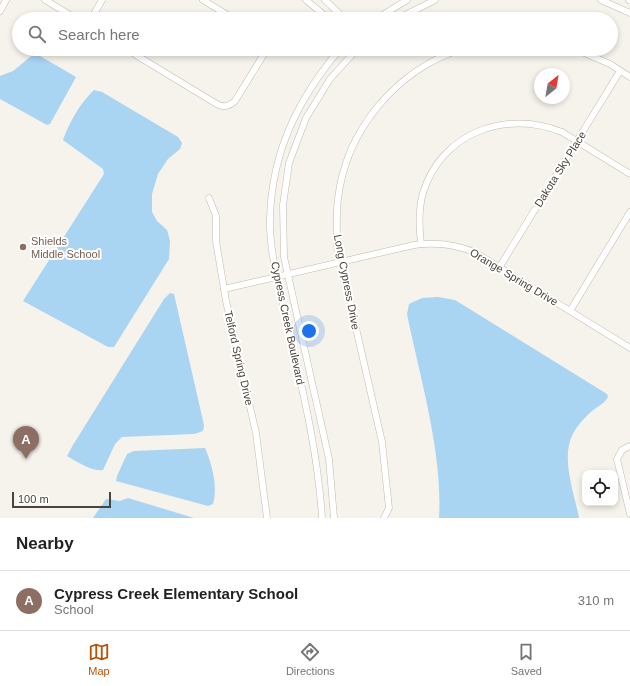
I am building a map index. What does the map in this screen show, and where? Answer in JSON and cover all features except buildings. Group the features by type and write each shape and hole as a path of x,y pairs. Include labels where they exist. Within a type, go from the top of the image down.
{"street":[{"path":"0,10 6,0"},
{"path":"45,0 65,12"},
{"path":"95,12 102,0"},
{"path":"203,0 223,12"},
{"path":"306,0 321,12"},
{"path":"325,0 338,12"},
{"path":"387,12 407,0"},
{"path":"411,12 435,0"},
{"path":"601,0 630,13"},
{"path":"138,56 215,103 225,107 230,106 236,101 263,56"},
{"name":"Cypress Creek Boulevard","path":"322,518 312,435 273,256 270,219 274,180 288,130 299,106 323,69 334,56"},
{"name":"Cypress Creek Boulevard","path":"334,518 329,459 288,274 282,230 283,205 289,163 303,125 315,100 330,79 351,56"},
{"name":"Long Cypress Drive","path":"384,518 389,508 382,442 341,262 336,216 338,198 350,153 372,113 403,81 443,56"},
{"path":"594,56 630,77"},
{"name":"Dakota Sky Place","path":"499,268 620,70"},
{"path":"421,244 420,209 426,183 444,156 461,140 481,129 525,122 551,127 577,141 630,174"},
{"name":"Telford Spring Drive","path":"209,198 216,216 216,241 224,289 256,433 262,470 267,518"},
{"path":"570,310 630,212"},
{"name":"Orange Spring Drive","path":"224,289 421,244 444,243 466,249 570,310 630,348"},
{"path":"630,446 622,450 618,459 630,514"}],"water":[{"path":"31,56 40,56 76,77 50,124 47,125 0,99 0,76 13,71"},
{"path":"94,90 102,92 178,137 182,143 180,149 168,159 158,174 152,194 152,212 157,221 167,230 170,241 169,259 114,347 108,347 23,301 104,174 103,169 63,140 68,127 84,101"},
{"path":"170,293 174,294 204,425 203,431 194,434 122,437 115,444 103,470 89,468 67,456 164,299"},
{"path":"438,297 455,300 607,394 608,397 583,420 575,430 570,440 568,450 569,473 579,518 439,518 438,468 434,442 407,314 409,304 422,298"},
{"path":"205,448 212,468 215,483 213,504 208,506 116,481 127,454 134,451"},
{"path":"128,498 194,518 93,518 106,499 120,501"}],"place":[{"name":"Shields Middle School","path":"23,247"},
{"name":"Cypress Creek Elementary School","path":"26,459"}]}
